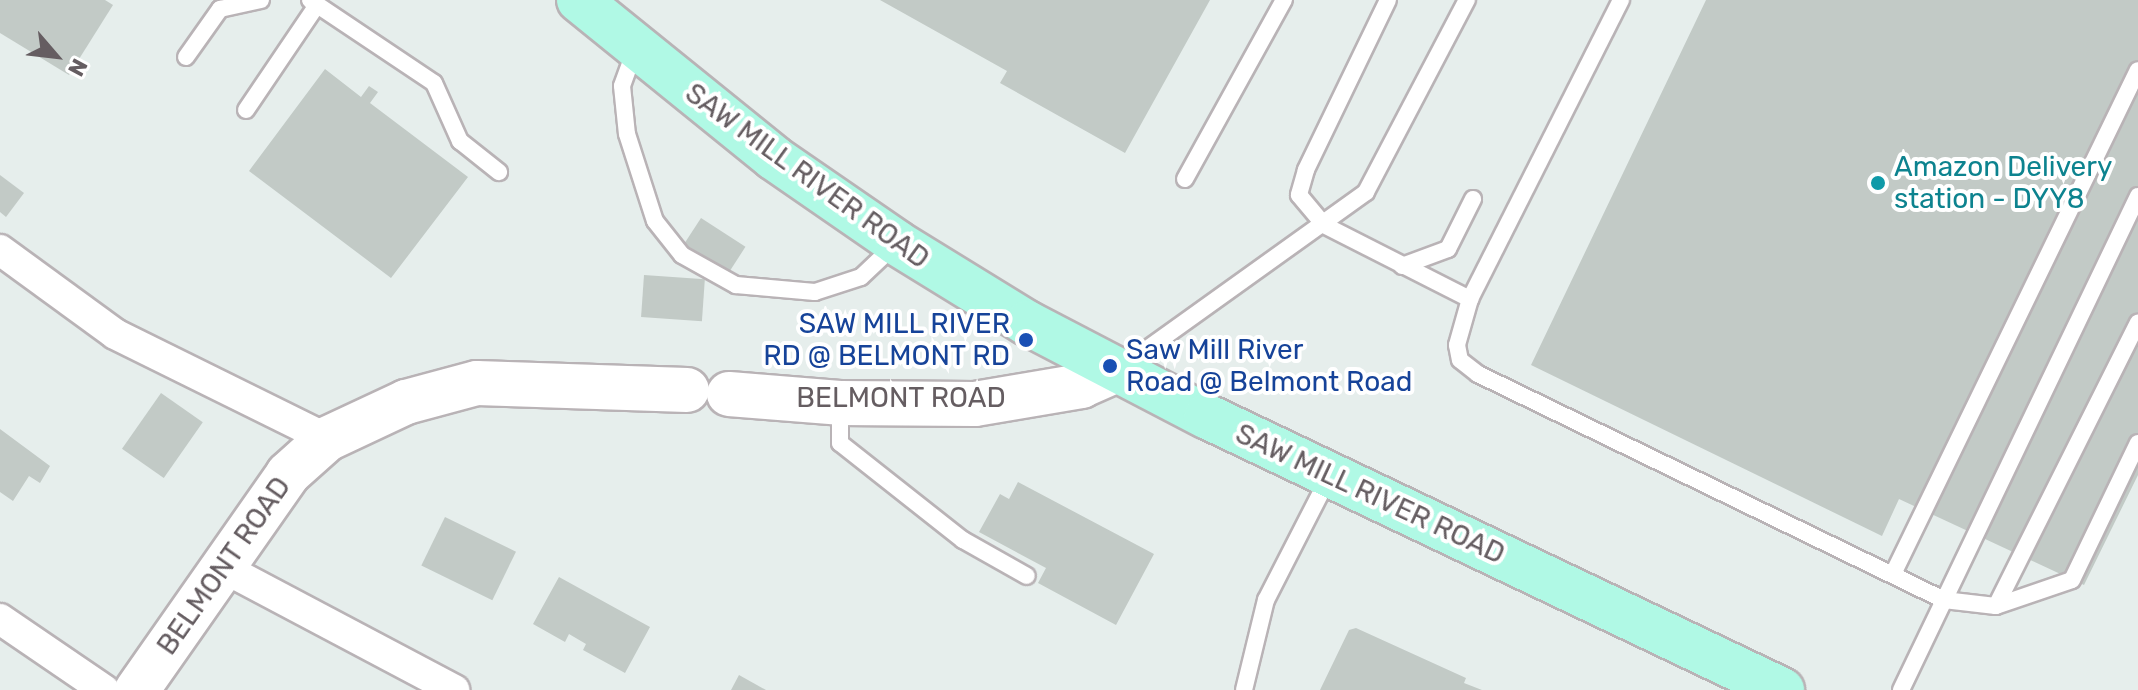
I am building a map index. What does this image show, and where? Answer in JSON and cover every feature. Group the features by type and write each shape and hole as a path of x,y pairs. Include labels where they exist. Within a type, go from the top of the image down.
{"main road":[{"name":"SAW MILL RIVER ROAD","path":"579,0 635,49 774,158 897,243 1117,370 1782,690"}],"street":[{"path":"0,250 115,334 327,439"},
{"name":"BELMONT ROAD","path":"137,690 288,474 327,439 406,402 477,383 708,392 840,403 975,404 1081,386 1117,370"},
{"path":"222,567 454,690"},
{"path":"0,619 104,690"}],"lane":[{"path":"186,57 220,9 261,0"},
{"path":"1185,179 1284,0"},
{"path":"1388,0 1306,170 1299,195 1324,225 1470,299"},
{"path":"1117,370 1324,225 1366,192 1467,0"},
{"path":"1621,0 1470,299 1457,345 1460,360 1478,374 1944,600 1996,606 2072,580 2138,443"},
{"path":"246,110 313,2 434,83 460,141 499,172"},
{"path":"635,49 622,86 627,134 655,221 682,255 736,285 815,292 861,277 897,243"},
{"path":"1893,574 2138,70"},
{"path":"1901,690 2138,196"},
{"path":"1402,266 1448,249 1473,199"},
{"path":"1996,606 2025,558 2138,323"},
{"path":"840,403 840,443 963,540 1027,576"},
{"path":"1244,690 1266,600 1330,475"}],"building":[{"path":"0,0 105,0 113,5 69,75 0,33"},
{"path":"880,0 1210,0 1125,153 1000,83 1007,71"},
{"name":"Amazon Delivery station - DYY8","path":"1706,0 2138,0 2138,475 2084,585 1899,499 1882,536 1531,365"},
{"path":"325,69 361,97 369,86 378,92 370,103 468,177 391,278 249,171"},
{"path":"0,175 24,193 6,217 0,212"},
{"path":"701,218 745,247 728,274 684,245"},
{"path":"644,275 705,279 702,321 641,317"},
{"path":"161,393 203,422 164,478 122,449"},
{"path":"0,429 50,466 40,483 29,476 13,501 0,492"},
{"path":"1018,482 1154,554 1116,625 1038,583 1046,568 979,532 1000,494 1009,499"},
{"path":"445,517 516,552 492,600 421,566"},
{"path":"559,577 650,627 625,673 583,650 586,644 569,634 565,642 533,624"},
{"path":"1356,628 1466,678 1464,683 1482,690 1320,690 1349,630"},
{"path":"739,675 766,690 731,690"}],"place":[{"name":"Amazon Delivery station - DYY8","path":"1878,183"},
{"name":"SAW MILL RIVER RD @ BELMONT RD","path":"1026,340"},
{"name":"Saw Mill River Road @ Belmont Road","path":"1110,366"}]}
